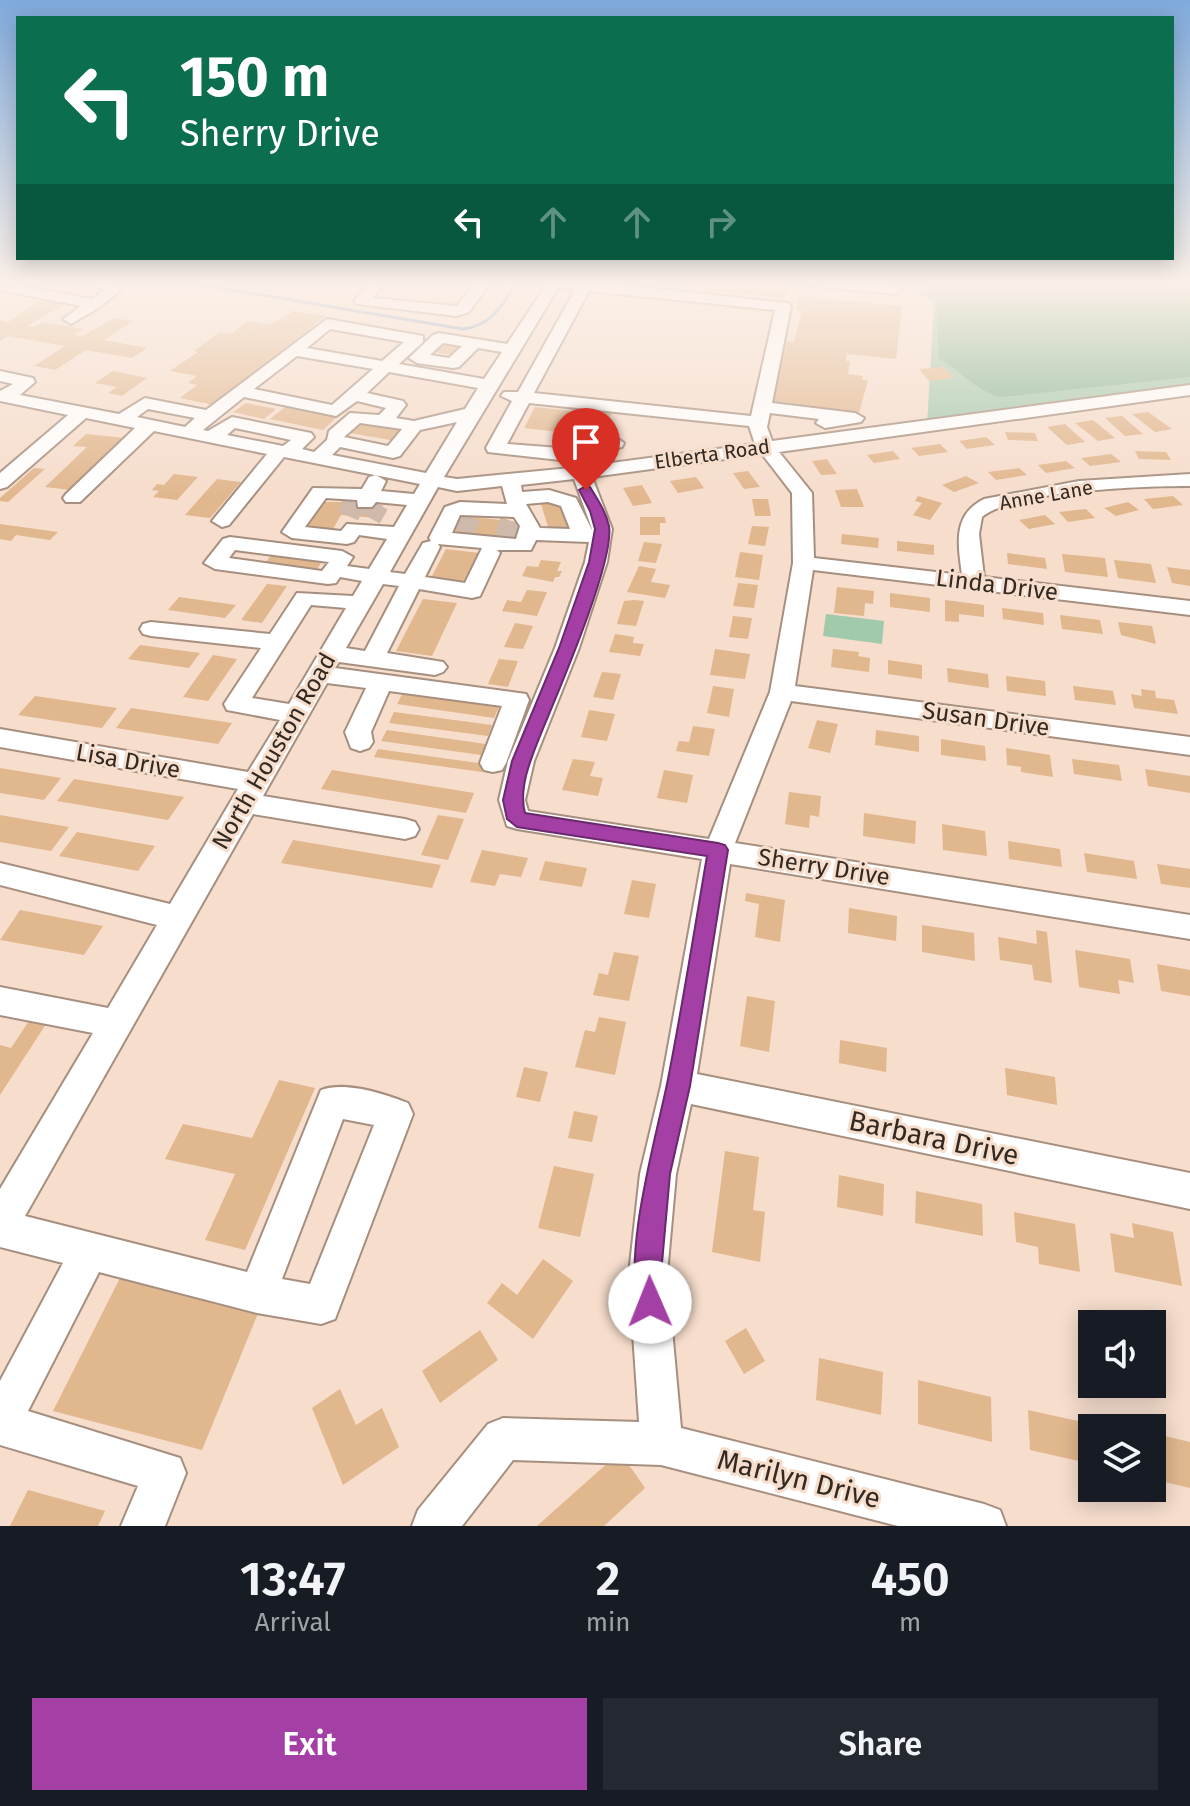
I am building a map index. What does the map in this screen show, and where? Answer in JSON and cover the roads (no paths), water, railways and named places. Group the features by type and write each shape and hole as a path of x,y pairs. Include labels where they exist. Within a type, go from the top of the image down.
{"street":[{"path":"188,433 289,353"},
{"path":"312,353 386,366 522,397 761,426"},
{"path":"240,391 336,411 401,353"},
{"name":"North Houston Road","path":"0,1226 425,490 508,353"},
{"path":"547,353 501,436 595,447 615,443"},
{"path":"661,1444 648,1274 658,1174 678,1086 718,850 782,692 804,563 802,493 761,426 774,353"},
{"path":"0,376 27,382 3,396"},
{"path":"122,420 171,385"},
{"name":"Elberta Road","path":"3,396 382,471 425,490 457,485 508,520 581,473 761,426 1187,394"},
{"path":"353,395 397,405 384,421"},
{"path":"145,403 209,416"},
{"path":"605,469 629,408"},
{"path":"0,483 82,412"},
{"path":"336,441 335,435 353,418 414,426 471,413"},
{"path":"212,437 232,422 305,437 283,451 222,521"},
{"path":"73,498 134,437 151,425"},
{"path":"336,441 393,452 414,426"},
{"path":"318,458 336,441"},
{"path":"363,509 382,471"},
{"path":"507,762 567,648 596,562 592,537 597,511 581,473"},
{"name":"Anne Lane","path":"974,582 969,524 977,510 1002,500 1142,479 1190,480"},
{"path":"363,509 425,490"},
{"path":"592,537 528,534 530,526 508,520 466,524 508,520 549,496 569,502 592,537"},
{"path":"363,509 400,534"},
{"path":"335,568 472,591 508,520"},
{"path":"360,742 358,732 376,670 411,583 430,547"},
{"name":"Linda Drive","path":"804,563 1190,608"},
{"path":"296,714 236,704 305,598 360,603"},
{"path":"151,629 274,642"},
{"path":"325,664 376,670 517,700 507,762"},
{"path":"376,670 435,667"},
{"name":"Susan Drive","path":"782,692 1190,746"},
{"name":"Lisa Drive","path":"0,738 405,829"},
{"name":"Sherry Drive","path":"507,762 517,819 1190,927"},
{"path":"0,874 178,918"},
{"path":"0,1001 116,1024"},
{"name":"Barbara Drive","path":"678,1086 1190,1191"},
{"path":"0,1226 257,1294 321,1305 396,1114 333,1101 257,1294"},
{"path":"90,1251 0,1424 165,1473 143,1526"},
{"name":"Marilyn Drive","path":"434,1526 503,1439 661,1444 984,1526"}],"tunnel":[{"path":"348,516 354,502"},
{"path":"370,518 378,504"},
{"path":"462,532 471,516"},
{"path":"505,537 511,521"}]}
